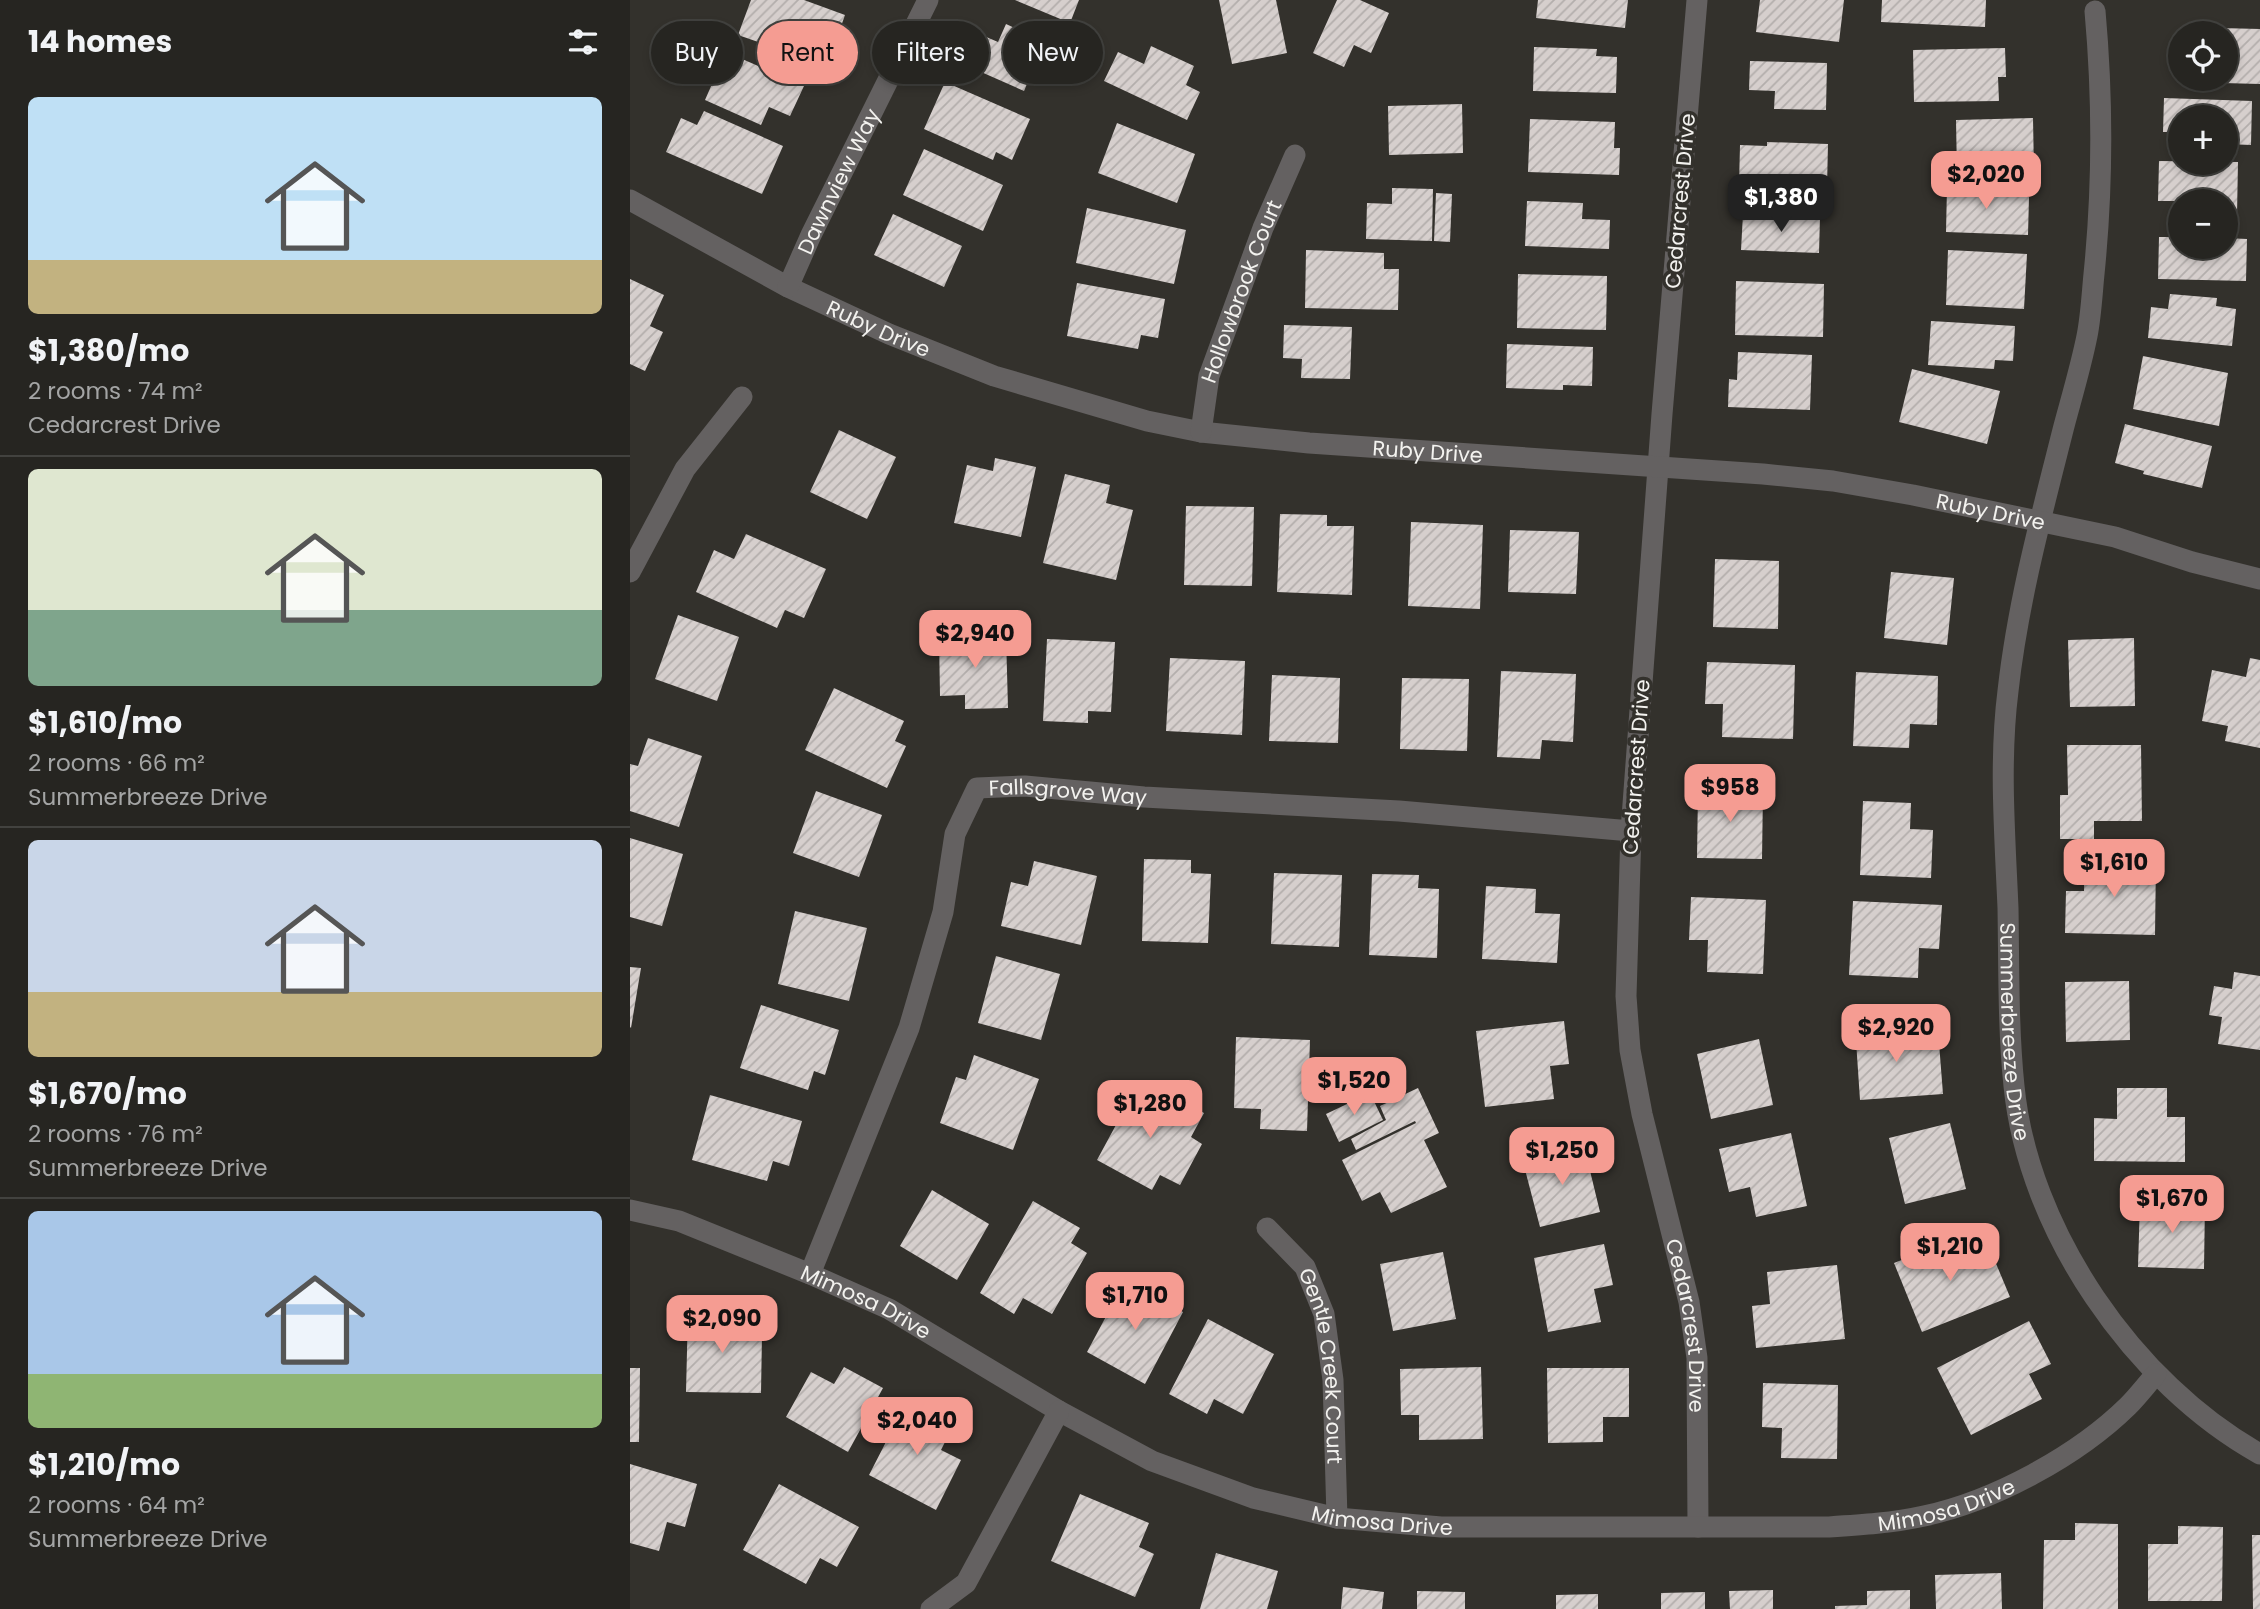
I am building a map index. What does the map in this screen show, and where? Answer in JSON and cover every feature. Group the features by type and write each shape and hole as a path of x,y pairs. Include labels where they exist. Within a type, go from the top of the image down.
{"street":[{"name":"Dawnview Way","path":"788,287 811,235 928,0"},
{"name":"Cedarcrest Drive","path":"1697,0 1631,831 1626,996 1630,1050 1642,1114 1689,1302 1697,1358 1698,1527"},
{"name":"Summerbreeze Drive","path":"2095,11 2101,81 2101,144 2098,235 2087,334 2040,522 2014,646 2007,695 2004,783 2014,1088 2029,1157 2042,1197 2070,1256 2101,1309 2156,1374 2203,1414 2260,1454"},
{"name":"Hollowbrook Court","path":"1201,432 1209,376 1263,228 1294,155"},
{"name":"Ruby Drive","path":"630,201 788,287 889,334 994,376 1147,421 1201,432 1309,443 1833,481 2115,537 2192,562 2260,579"},
{"path":"630,572 685,469 742,397"},
{"name":"Fallsgrove Way","path":"810,1274 909,1028 943,912 955,834 976,788 1025,786 1144,797 1399,811 1631,831"},
{"name":"Mimosa Drive","path":"630,1210 679,1221 889,1309 1059,1410 1152,1461 1210,1485 1252,1498 1337,1518 1441,1527 1828,1527 1925,1516 1969,1503 2014,1483 2073,1451 2128,1406 2156,1374"},
{"name":"Gentle Creek Court","path":"1267,1228 1306,1267 1324,1314 1334,1380 1337,1518"},
{"path":"931,1609 966,1583 1059,1410"}],"building":[{"path":"751,0 804,0 845,15 843,21 757,21 757,42 743,37 743,22"},
{"path":"1015,0 1079,0 1071,21"},
{"path":"1219,0 1276,0 1287,53 1232,64"},
{"path":"1337,0 1360,0 1389,13 1371,53 1354,45 1344,67 1313,53"},
{"path":"1538,0 1628,0 1625,28 1536,18"},
{"path":"1760,0 1844,0 1839,42 1756,32"},
{"path":"1882,0 1986,0 1985,27 1881,22"},
{"path":"2238,28 2260,29 2260,84 2238,83"},
{"path":"1003,31 1003,82 989,76 989,38 998,42"},
{"path":"1151,46 1194,66 1186,85 1200,92 1187,120 1104,81 1118,52 1144,64"},
{"path":"1534,47 1597,49 1596,56 1617,57 1616,93 1533,91"},
{"path":"2005,48 2006,77 1998,77 1999,101 1914,102 1913,50"},
{"path":"743,59 757,66 757,84 804,86 790,116 769,107 761,125 705,100 712,84 743,84"},
{"path":"1750,61 1827,63 1826,110 1774,109 1775,91 1749,90"},
{"path":"944,84 1030,119 1012,160 996,152 993,160 924,129"},
{"path":"1008,84 1027,84 1024,91"},
{"path":"2164,98 2252,101 2251,145 2238,144 2238,105 2168,105 2168,132 2163,132"},
{"path":"1462,104 1463,153 1389,155 1388,106"},
{"path":"704,111 783,146 762,194 666,152 681,118 697,125"},
{"path":"2033,118 2034,172 1957,174 1956,120"},
{"path":"1530,119 1615,122 1614,148 1620,148 1619,175 1528,172"},
{"path":"1117,123 1195,154 1177,203 1098,173"},
{"path":"1767,142 1828,144 1827,187 1739,185 1740,145 1767,146"},
{"path":"924,149 1003,185 983,231 903,195"},
{"path":"2159,161 2168,161 2168,175 2238,175 2237,189 2168,189 2168,201 2158,201"},
{"path":"1947,187 2010,188 2009,197 2029,197 2028,235 1946,232"},
{"path":"1392,188 1433,189 1432,241 1366,239 1367,203 1392,204"},
{"path":"1436,193 1452,194 1450,242 1434,241"},
{"path":"1527,201 1583,203 1582,219 1610,220 1609,249 1525,246"},
{"path":"1087,208 1186,230 1174,284 1076,263"},
{"path":"893,214 962,246 944,287 874,255"},
{"path":"1743,214 1820,217 1819,253 1741,250"},
{"path":"2159,237 2168,237 2168,259 2238,259 2238,239 2247,239 2246,281 2158,279"},
{"path":"1306,250 1384,253 1384,269 1399,269 1398,310 1305,308"},
{"path":"1948,250 2027,254 2024,309 1946,305"},
{"path":"1518,274 1607,276 1606,330 1517,328"},
{"path":"630,279 664,295 650,326 663,332 645,371 630,364"},
{"path":"1736,281 1824,284 1823,337 1735,335"},
{"path":"1077,283 1165,299 1158,338 1141,335 1138,349 1067,336"},
{"path":"2170,294 2217,298 2216,306 2236,309 2232,346 2148,338 2151,307 2168,309"},
{"path":"1931,321 2015,326 2013,361 1995,360 1994,369 1928,365"},
{"path":"1284,325 1352,327 1350,379 1301,378 1302,359 1283,358"},
{"path":"1507,344 1593,347 1592,386 1563,385 1563,390 1506,388"},
{"path":"1738,352 1812,355 1810,410 1728,407 1729,379 1737,380"},
{"path":"2143,356 2228,373 2219,426 2133,409"},
{"path":"1912,369 2000,391 1987,444 1899,422"},
{"path":"2125,424 2212,446 2202,488 2143,474 2144,471 2115,463"},
{"path":"839,430 896,457 867,519 810,492"},
{"path":"995,458 1036,467 1021,537 954,523 967,465 993,471"},
{"path":"1065,474 1110,485 1106,503 1133,510 1116,580 1043,563"},
{"path":"1186,506 1254,507 1252,586 1184,585"},
{"path":"1280,514 1327,515 1327,526 1354,526 1352,595 1277,592"},
{"path":"1411,522 1483,525 1480,609 1408,606"},
{"path":"1510,530 1579,532 1576,594 1508,592"},
{"path":"746,534 826,569 804,618 785,610 777,628 696,592 714,550 734,559"},
{"path":"1715,559 1779,561 1778,629 1713,627"},
{"path":"1891,572 1954,578 1947,645 1884,638"},
{"path":"678,615 739,637 717,701 655,679"},
{"path":"1006,635 1008,708 965,709 965,695 940,696 939,637"},
{"path":"2134,638 2135,706 2070,707 2068,640"},
{"path":"1047,639 1115,642 1111,712 1088,711 1088,723 1043,721"},
{"path":"1170,658 1245,661 1242,735 1166,731"},
{"path":"2250,658 2260,660 2260,748 2225,741 2228,726 2202,721 2212,670 2246,677"},
{"path":"1707,662 1795,665 1793,739 1722,737 1723,704 1705,704"},
{"path":"1501,671 1576,674 1573,742 1542,740 1540,759 1497,757"},
{"path":"1856,672 1938,676 1937,725 1910,724 1909,748 1853,746"},
{"path":"1272,675 1340,678 1338,743 1269,741"},
{"path":"1402,678 1469,679 1467,751 1400,749"},
{"path":"834,688 904,721 895,741 906,746 887,788 805,750"},
{"path":"648,738 702,756 679,827 630,811 630,764 638,766"},
{"path":"2067,745 2141,745 2142,821 2094,821 2094,839 2060,839 2060,795 2068,795"},
{"path":"1698,790 1763,791 1762,859 1697,858"},
{"path":"816,791 882,815 859,877 793,853"},
{"path":"1863,801 1911,803 1910,829 1933,830 1931,878 1860,875"},
{"path":"630,838 683,854 662,926 630,917"},
{"path":"1144,859 1191,860 1191,873 1211,874 1208,943 1142,941"},
{"path":"2085,859 2156,860 2155,935 2065,933 2066,891 2084,891"},
{"path":"1034,861 1097,876 1081,945 1001,926 1011,882 1028,886"},
{"path":"1274,873 1342,875 1339,947 1271,944"},
{"path":"1372,874 1419,875 1418,888 1439,889 1437,958 1369,955"},
{"path":"1486,886 1536,889 1535,913 1560,914 1557,963 1482,959"},
{"path":"1691,897 1766,900 1763,974 1707,972 1708,940 1689,940"},
{"path":"1853,901 1942,905 1939,949 1919,948 1918,978 1849,975"},
{"path":"795,911 867,928 849,1001 778,984"},
{"path":"996,956 1060,974 1041,1040 978,1023"},
{"path":"630,967 641,968 631,1028 630,1027"},
{"path":"2234,972 2260,976 2260,1050 2218,1044 2222,1017 2209,1015 2214,986 2232,989"},
{"path":"2129,981 2130,1040 2066,1042 2065,982"},
{"path":"761,1005 839,1030 825,1075 814,1071 808,1090 740,1068"},
{"path":"1564,1021 1569,1064 1550,1066 1554,1099 1485,1107 1476,1031"},
{"path":"1909,1023 1911,1045 1939,1043 1943,1094 1860,1100 1855,1026"},
{"path":"1236,1037 1310,1040 1307,1131 1260,1129 1261,1109 1234,1108"},
{"path":"1759,1039 1773,1105 1711,1119 1697,1054"},
{"path":"974,1055 1039,1079 1013,1150 940,1123 956,1077 966,1080"},
{"path":"1115,1088 1169,1117 1179,1099 1204,1113 1191,1137 1202,1144 1180,1185 1160,1175 1152,1190 1097,1160 1117,1123 1101,1115"},
{"path":"1418,1088 1439,1133 1424,1140 1447,1187 1391,1213 1380,1192 1362,1201 1342,1160 1416,1123 1415,1121 1356,1150 1351,1139 1386,1120 1380,1106"},
{"path":"2117,1088 2167,1088 2167,1117 2185,1117 2185,1162 2094,1161 2094,1118 2117,1119"},
{"path":"1370,1093 1383,1120 1339,1142 1326,1114"},
{"path":"710,1095 802,1121 789,1166 773,1161 767,1181 692,1160"},
{"path":"1950,1123 1966,1189 1905,1204 1889,1138"},
{"path":"1791,1133 1807,1206 1756,1217 1750,1187 1729,1192 1719,1149"},
{"path":"1584,1146 1600,1212 1540,1227 1523,1162"},
{"path":"932,1190 989,1224 957,1280 900,1246"},
{"path":"1033,1201 1080,1228 1071,1243 1087,1253 1052,1314 1023,1298 1014,1314 980,1293"},
{"path":"2140,1201 2205,1202 2204,1269 2138,1267"},
{"path":"1962,1236 1972,1262 1992,1254 2010,1297 1922,1332 1894,1263"},
{"path":"1604,1244 1613,1285 1594,1289 1601,1322 1548,1332 1534,1258"},
{"path":"1443,1252 1456,1319 1393,1331 1380,1264"},
{"path":"1837,1265 1845,1339 1756,1348 1752,1306 1770,1304 1767,1272"},
{"path":"1125,1281 1183,1312 1145,1384 1087,1352"},
{"path":"688,1310 736,1311 736,1335 762,1335 761,1393 686,1392"},
{"path":"1208,1319 1274,1354 1243,1414 1214,1399 1207,1414 1169,1394"},
{"path":"2029,1321 2051,1364 2029,1374 2042,1399 1971,1435 1937,1368"},
{"path":"844,1367 883,1388 848,1452 786,1417 811,1372 834,1384"},
{"path":"1481,1367 1483,1439 1419,1440 1419,1415 1401,1415 1400,1369"},
{"path":"630,1368 640,1368 639,1442 630,1442"},
{"path":"1547,1368 1629,1368 1629,1417 1603,1417 1603,1442 1548,1443"},
{"path":"1763,1383 1838,1385 1837,1459 1781,1458 1782,1428 1762,1427"},
{"path":"907,1401 954,1424 941,1450 961,1460 936,1510 869,1475"},
{"path":"630,1464 697,1484 685,1527 667,1522 659,1551 630,1543"},
{"path":"779,1484 859,1527 837,1567 820,1558 806,1584 743,1550"},
{"path":"1080,1494 1149,1523 1139,1547 1154,1554 1135,1597 1051,1561"},
{"path":"2075,1523 2118,1524 2118,1609 2043,1609 2044,1540 2075,1540"},
{"path":"2178,1526 2223,1527 2222,1601 2148,1601 2148,1544 2178,1544"},
{"path":"2252,1535 2260,1535 2260,1609 2253,1609"},
{"path":"1216,1553 1278,1571 1267,1609 1200,1609"},
{"path":"2001,1573 2002,1609 1936,1609 1935,1575"},
{"path":"1343,1587 1384,1592 1382,1609 1341,1609"},
{"path":"1773,1590 1773,1609 1730,1609 1729,1591"},
{"path":"1910,1590 1910,1609 1835,1609 1835,1606 1867,1605 1867,1591"},
{"path":"1417,1591 1465,1592 1465,1609 1417,1609"},
{"path":"1705,1592 1705,1609 1661,1609 1661,1593"},
{"path":"1598,1594 1598,1609 1556,1609 1556,1595"}]}
